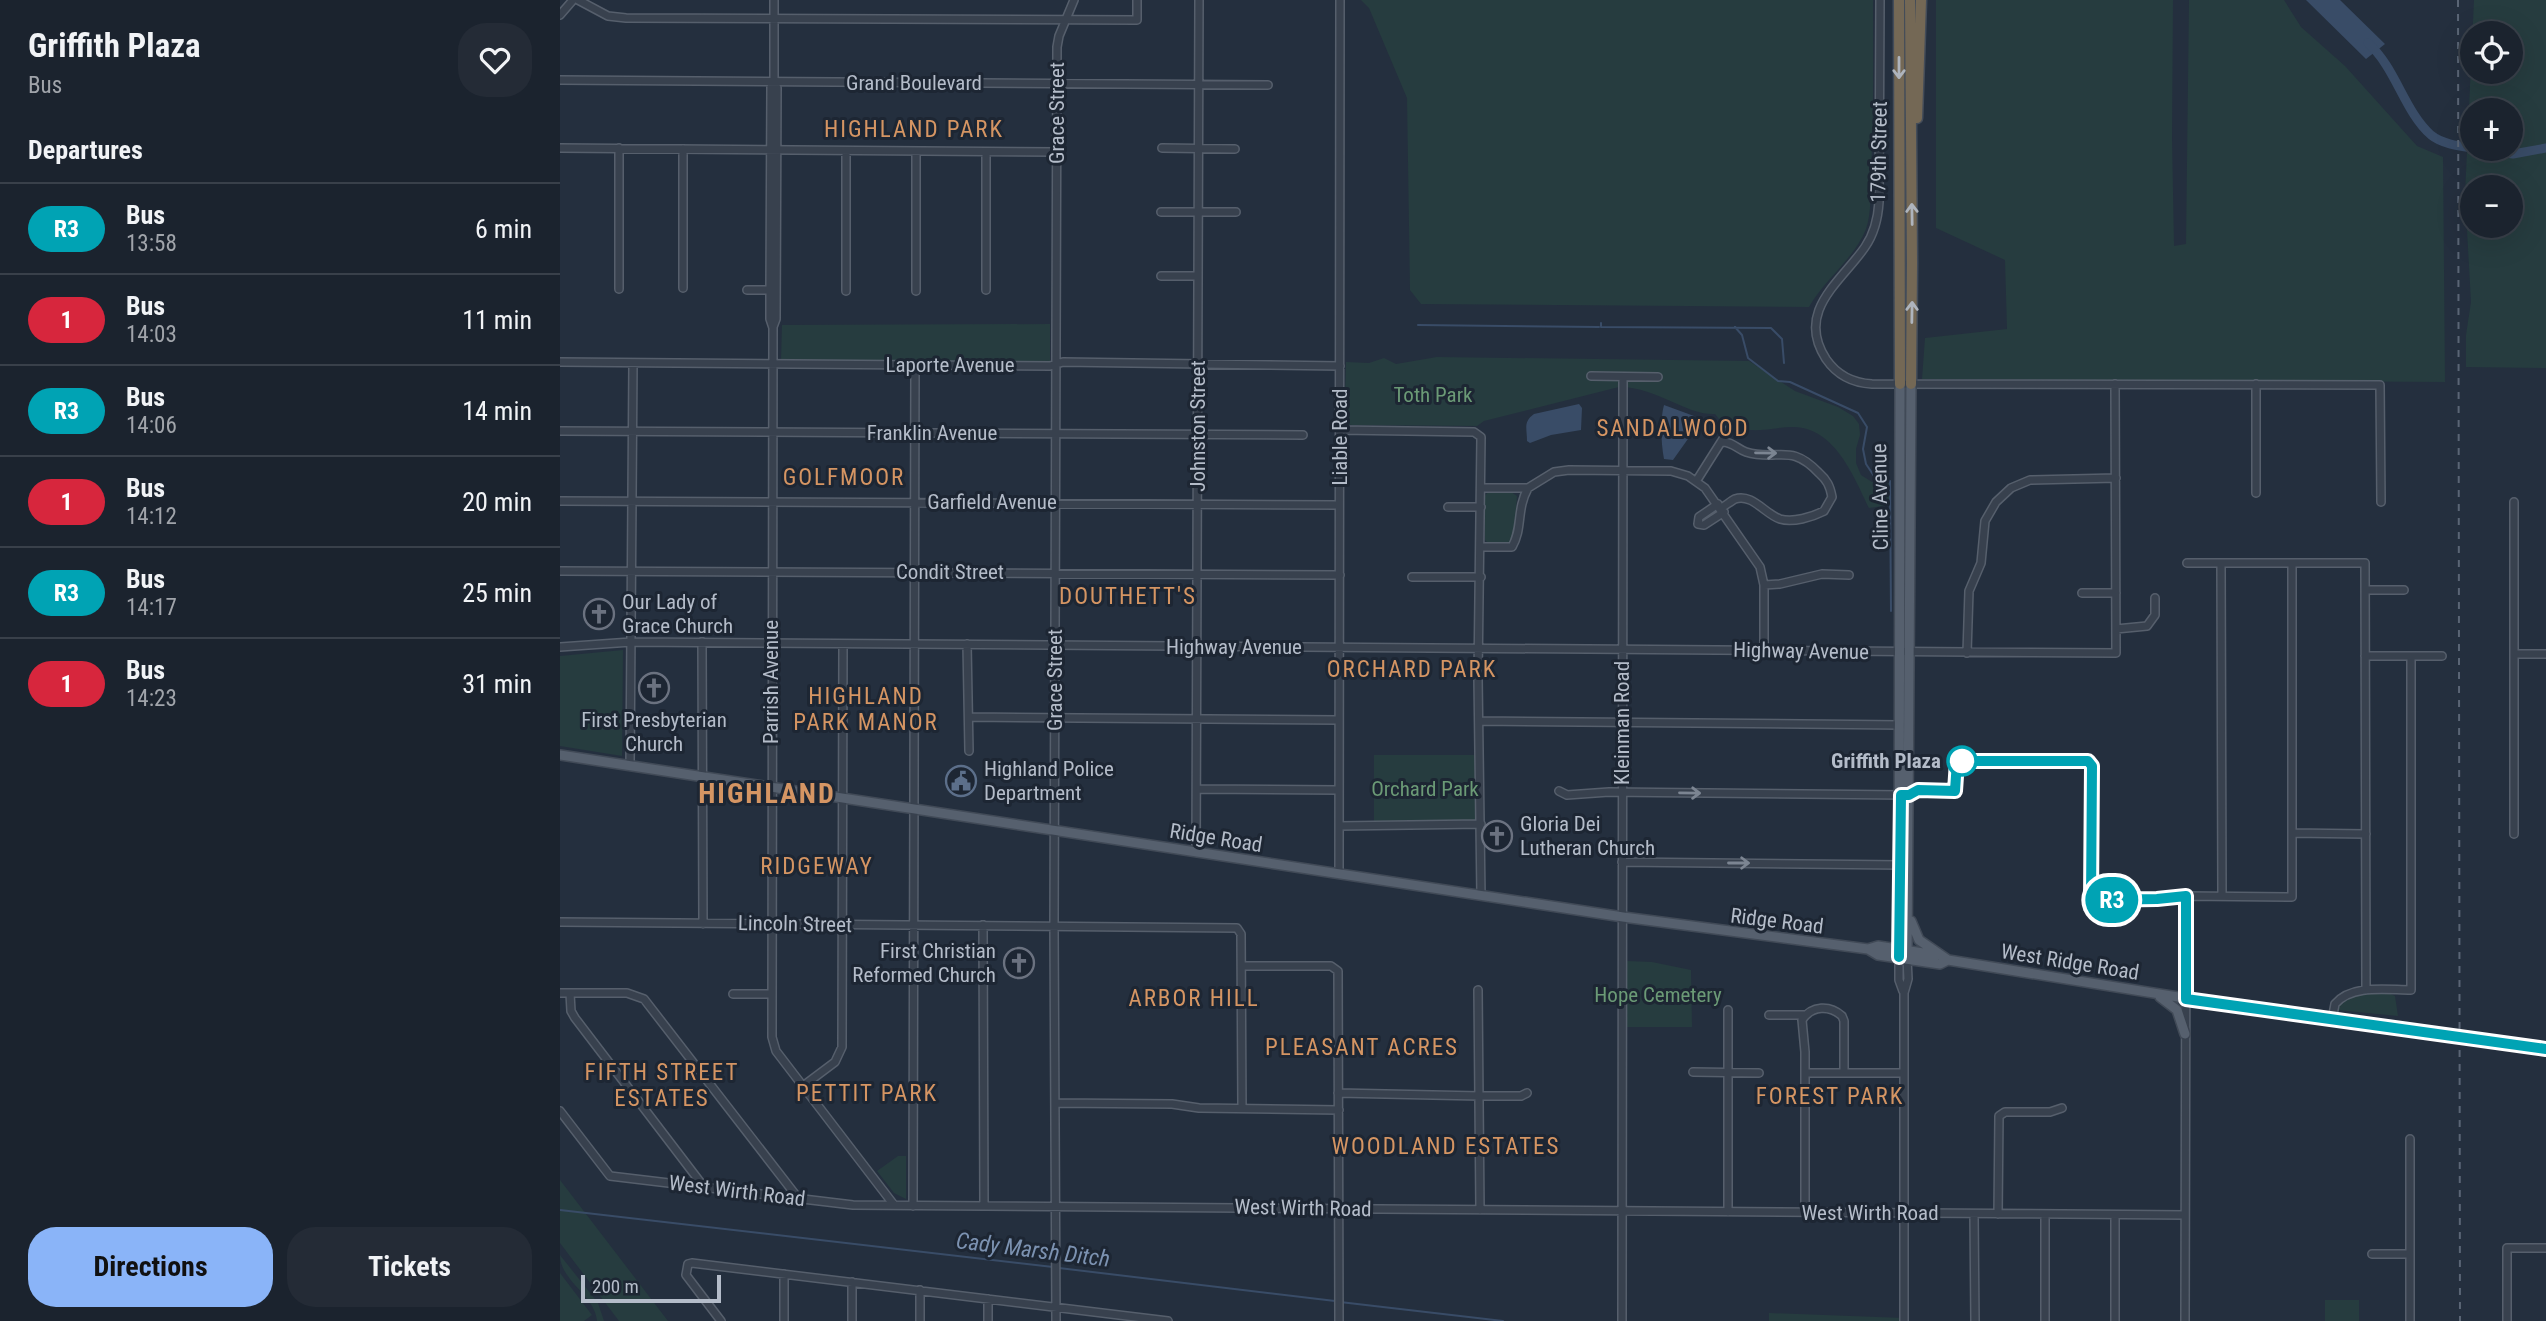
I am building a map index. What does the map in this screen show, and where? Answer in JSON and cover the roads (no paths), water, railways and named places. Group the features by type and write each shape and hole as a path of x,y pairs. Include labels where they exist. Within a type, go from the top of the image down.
{"highway":[{"name":"Cline Avenue","path":"1898,0 1905,384"},
{"name":"Cline Avenue","path":"1905,384 1911,156 1910,0"},
{"path":"1911,156 1916,128 1921,0"}],"main road":[{"name":"Cline Avenue","path":"1904,954 1900,865 1905,795 1905,384"},
{"name":"Cline Avenue","path":"1904,652 1901,725 1909,913 1904,954"},
{"name":"Ridge Road","path":"560,755 1623,918 1868,949 1878,946 1904,954"},
{"path":"1909,913 1919,940 1945,958"},
{"name":"West Ridge Road","path":"1904,954 1945,958 2186,999 2546,1049"},
{"path":"2152,993 2177,1010 2185,1034"}],"street":[{"path":"560,15 575,0 608,16 626,18 1137,20 1137,0"},
{"name":"Parrish Avenue","path":"774,0 774,82 771,87 774,150 773,290 770,319 773,328 773,1044 894,1205"},
{"name":"Grace Street","path":"1056,1321 1056,84 1057,47 1074,0"},
{"name":"Johnston Street","path":"1196,852 1199,0"},
{"name":"Liable Road","path":"1339,874 1340,0"},
{"name":"179th Street","path":"1880,0 1877,218 1865,247 1823,300 1816,327 1823,354 1840,373 1864,383 1905,384 2380,385 2381,502"},
{"name":"Grand Boulevard","path":"560,80 1268,85"},
{"path":"560,148 1057,152"},
{"path":"619,148 619,289"},
{"path":"1162,148 1235,149"},
{"path":"683,149 683,288"},
{"path":"846,151 846,291"},
{"path":"916,152 916,291"},
{"path":"986,152 986,290"},
{"path":"1161,212 1236,212"},
{"path":"1161,276 1198,276"},
{"path":"747,290 773,290"},
{"name":"Laporte Avenue","path":"560,362 915,365 1063,362 1340,366"},
{"path":"630,766 633,363"},
{"path":"913,1206 915,365"},
{"path":"1591,376 1658,377"},
{"name":"Kleinman Road","path":"1622,1321 1623,377"},
{"path":"2115,384 2116,629 2147,626 2155,615 2155,598"},
{"path":"2256,384 2256,493"},
{"path":"1697,480 1729,429"},
{"path":"1340,430 1479,434 1481,896"},
{"name":"Franklin Avenue","path":"560,431 1303,435"},
{"path":"1721,442 1730,443 1745,452 1800,457 1808,461 1826,480 1832,497 1824,512 1790,520 1767,513 1754,502 1744,498 1735,499 1721,508"},
{"path":"1481,547 1512,547 1518,537 1518,514 1528,488 1553,472 1671,471 1697,480 1721,508 1757,561 1764,585 1764,651"},
{"path":"1967,653 1969,591 1981,563 1985,521 1996,502 2011,488 2030,480 2116,478"},
{"path":"1481,488 1528,488"},
{"name":"Garfield Avenue","path":"560,501 1339,505"},
{"path":"2514,502 2514,834"},
{"path":"1448,507 1481,507"},
{"path":"2187,563 2365,563 2366,990"},
{"path":"2221,563 2222,896"},
{"path":"2185,1321 2186,896 2292,897 2292,563"},
{"name":"Condit Street","path":"560,570 1340,575"},
{"path":"1764,585 1822,574 1849,575"},
{"path":"1412,577 1481,577"},
{"path":"2365,590 2404,590"},
{"path":"2081,593 2116,593"},
{"name":"Highway Avenue","path":"560,647 631,642 702,642 2116,653 2116,629"},
{"path":"702,642 703,923"},
{"path":"803,1086 835,1062 842,1047 843,644"},
{"path":"967,644 969,751"},
{"path":"2514,654 2546,654"},
{"path":"2365,656 2442,656"},
{"path":"2332,1020 2334,1006 2340,999 2366,990 2411,990 2411,656"},
{"path":"969,717 1339,720"},
{"path":"1479,721 1901,725"},
{"path":"1197,789 1339,789"},
{"path":"1559,790 1567,795 1622,792 1905,795"},
{"path":"1339,826 1481,824"},
{"path":"2292,834 2365,834"},
{"path":"1622,862 1900,865"},
{"name":"Lincoln Street","path":"560,922 1233,927 1239,929 1241,934 1241,966"},
{"path":"983,925 984,1206"},
{"name":"Cline Avenue","path":"1904,954 1908,979 1904,993 1904,1321"},
{"path":"1242,1108 1241,966 1337,968 1339,1321"},
{"path":"1478,990 1480,1210"},
{"path":"560,993 626,993 644,999 797,1198"},
{"path":"570,993 570,1004 575,1018 704,1187"},
{"path":"733,994 771,994"},
{"path":"1769,1015 1804,1015 1822,1008 1833,1010 1842,1016 1844,1073"},
{"path":"1728,1010 1728,1212"},
{"path":"1804,1015 1802,1036 1805,1052 1805,1213"},
{"path":"1693,1072 1759,1073"},
{"path":"1805,1073 1904,1073"},
{"path":"1338,1093 1480,1096 1521,1096 1527,1093"},
{"path":"1055,1103 1339,1110"},
{"path":"1998,1214 2000,1115 2005,1112 2050,1112 2062,1108"},
{"name":"West Wirth Road","path":"560,1111 610,1176 853,1205 2185,1215"},
{"path":"2410,1139 2410,1321"},
{"path":"1974,1214 1975,1321"},
{"path":"2045,1214 2045,1321"},
{"path":"2115,1215 2115,1321"},
{"path":"2507,1321 2507,1248 2546,1248"},
{"path":"2372,1254 2410,1254"},
{"path":"721,1321 686,1275 686,1267 691,1263 1056,1306 1123,1318 1168,1321"},
{"path":"784,1274 784,1321"},
{"path":"852,1282 852,1321"},
{"path":"920,1290 920,1321"},
{"path":"988,1299 988,1321"}],"water":[{"path":"2306,0 2340,0 2385,44 2366,59"},
{"path":"1579,404 1582,408 1581,430 1551,435 1530,443 1527,441 1527,423 1534,414"},
{"path":"1664,405 1694,416 1700,422 1673,460 1664,459 1661,431"}],"waterway":[{"path":"2368,43 2386,65 2422,125 2435,138 2460,146"},
{"path":"2523,152 2546,148"},
{"path":"1601,323 1601,327 1771,328 1782,339 1784,363"},
{"path":"1418,325 1599,327"},
{"path":"1735,327 1742,335 1748,358 1778,381 1790,382 1858,413 1867,427 1863,449 1866,464 1874,476 1890,481 1891,611"},
{"name":"Cady Marsh Ditch","path":"560,1210 1053,1267"},
{"name":"Cady Marsh Ditch","path":"1059,1268 1335,1301"},
{"name":"Cady Marsh Ditch","path":"1340,1302 1503,1321"}],"railway":[{"path":"2458,0 2460,1321"}],"place":[{"name":"Our Lady of Grace Church","path":"599,614"},
{"name":"First Presbyterian Church","path":"654,688"},
{"name":"Griffith Plaza","path":"1962,761"},
{"name":"Highland Police Department","path":"961,781"},
{"name":"Gloria Dei Lutheran Church","path":"1497,836"},
{"name":"First Christian Reformed Church","path":"1019,963"}],"district":[{"name":"HIGHLAND PARK","path":"914,129"},
{"name":"SANDALWOOD","path":"1673,428"},
{"name":"GOLFMOOR","path":"844,477"},
{"name":"DOUTHETT'S","path":"1128,596"},
{"name":"ORCHARD PARK","path":"1412,669"},
{"name":"HIGHLAND PARK MANOR","path":"866,709"},
{"name":"HIGHLAND","path":"767,793"},
{"name":"RIDGEWAY","path":"817,866"},
{"name":"ARBOR HILL","path":"1194,998"},
{"name":"PLEASANT ACRES","path":"1362,1047"},
{"name":"FIFTH STREET ESTATES","path":"662,1085"},
{"name":"PETTIT PARK","path":"867,1093"},
{"name":"FOREST PARK","path":"1830,1096"},
{"name":"WOODLAND ESTATES","path":"1446,1146"}],"park label":[{"name":"Toth Park","path":"1433,395"},
{"name":"Orchard Park","path":"1425,789"},
{"name":"Hope Cemetery","path":"1658,995"}]}
